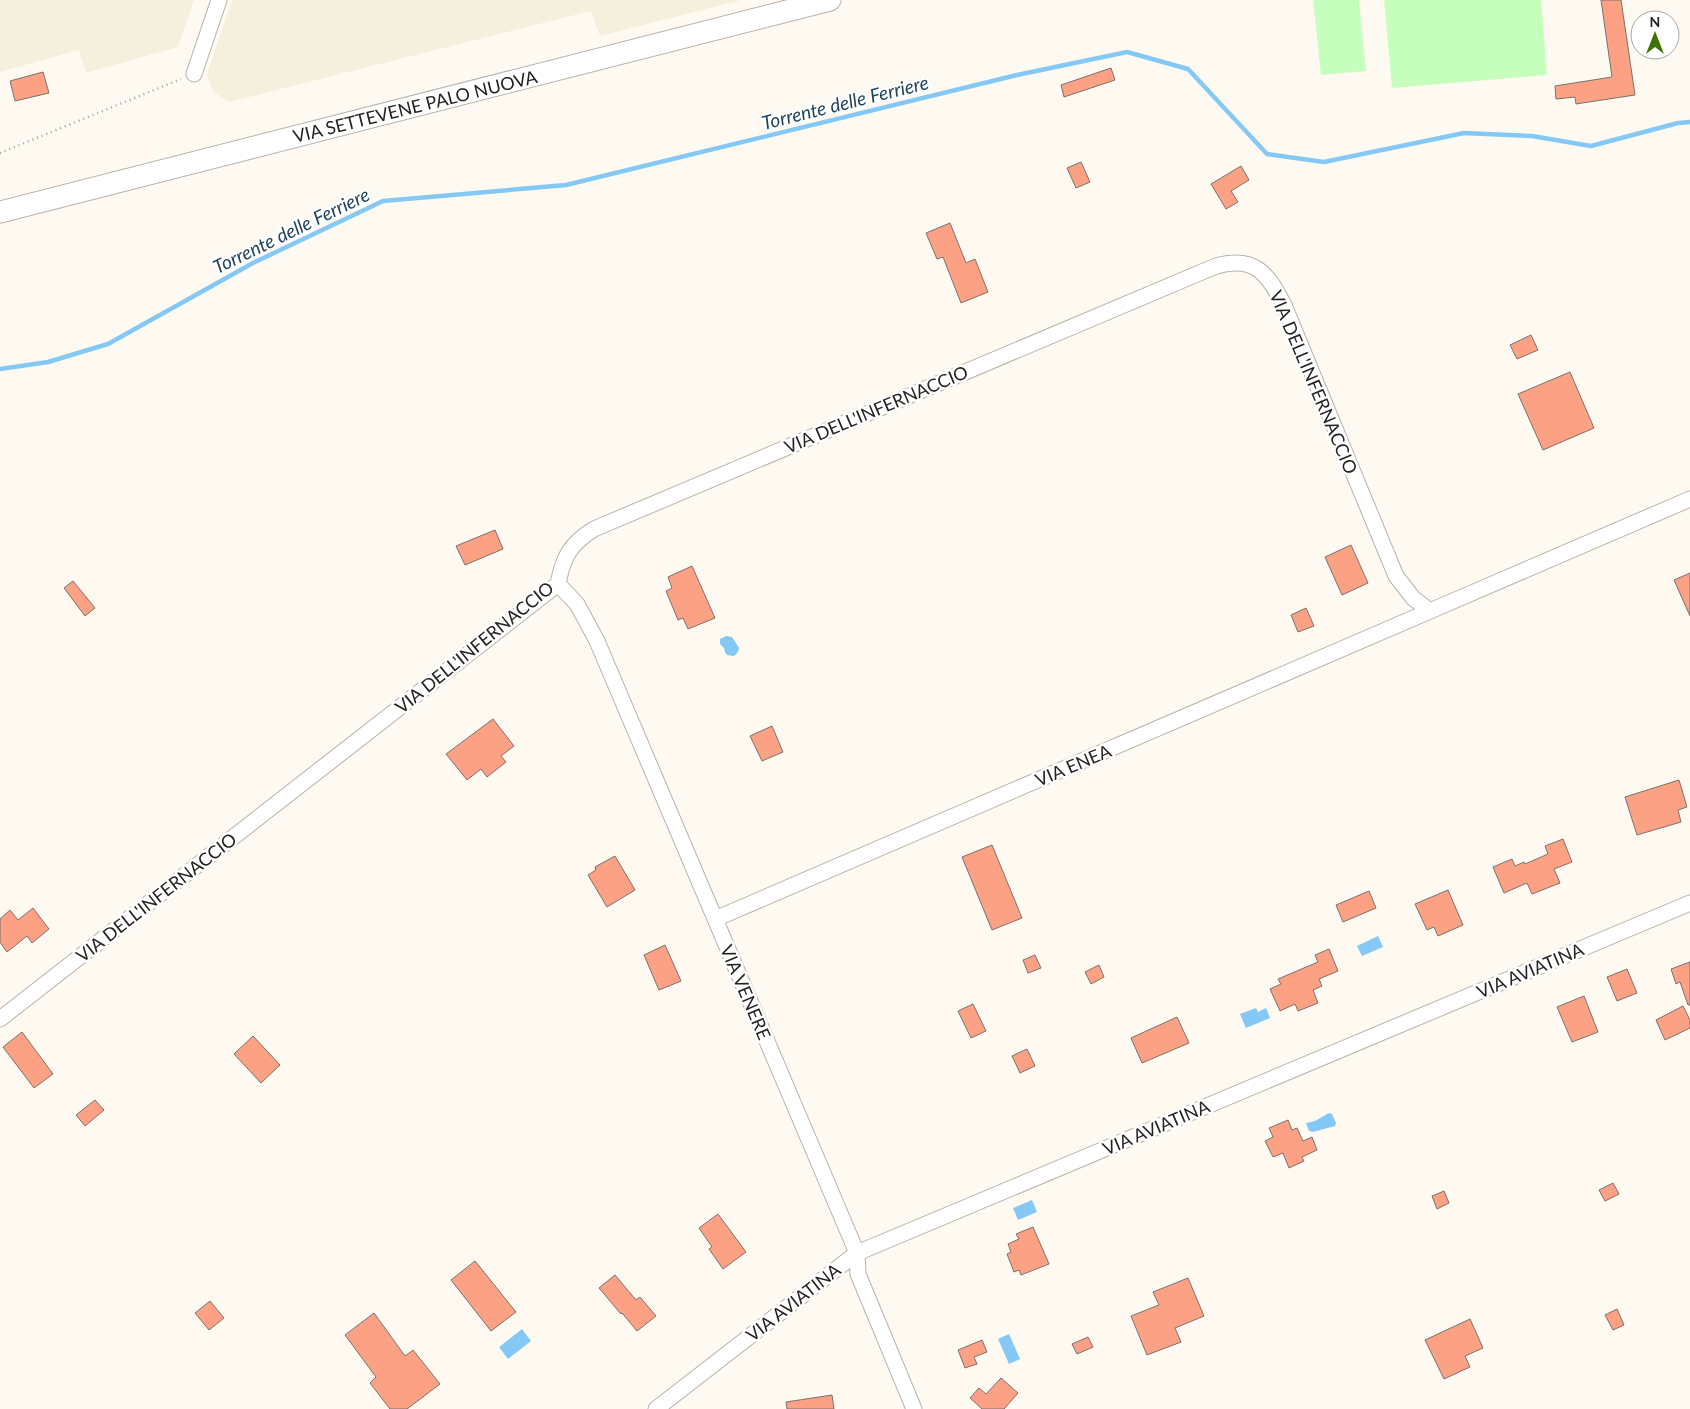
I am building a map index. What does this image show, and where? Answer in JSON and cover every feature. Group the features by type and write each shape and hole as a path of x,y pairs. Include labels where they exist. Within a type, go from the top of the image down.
{"main road":[{"name":"VIA SETTEVENE PALO NUOVA","path":"0,212 830,0"}],"street":[{"path":"194,74 220,0"},
{"name":"VIA DELL'INFERNACCIO","path":"0,1019 558,584 563,564 569,551 582,537 600,525 1210,268 1234,262 1250,265 1266,275 1275,288 1284,305 1396,576 1413,598 1430,611"},
{"path":"1430,611 1690,499"},
{"name":"VIA VENERE","path":"558,584 577,604 593,633 857,1253 858,1274 914,1409"},
{"name":"VIA ENEA","path":"715,919 1430,611"},
{"name":"VIA AVIATINA","path":"656,1409 857,1253 1690,903"}],"path":[{"path":"0,153 194,74"}],"shaded area":[{"path":"0,0 194,0 178,47 86,73 79,50 0,72"},
{"path":"232,0 741,0 600,36 591,11 229,102 213,92 207,74"}],"green space":[{"path":"1313,0 1359,0 1366,71 1321,75"},
{"path":"1384,0 1541,0 1547,75 1392,88"}],"water":[{"path":"726,636 732,637 739,648 734,656 727,655 720,644 720,639"},
{"path":"1378,936 1383,947 1362,956 1357,946"},
{"path":"1256,1008 1258,1012 1266,1008 1270,1018 1246,1028 1240,1014"},
{"path":"1329,1113 1332,1114 1336,1123 1335,1126 1313,1132 1309,1131 1306,1123 1315,1121"},
{"path":"1032,1200 1037,1212 1018,1220 1013,1208"},
{"path":"522,1329 531,1341 508,1359 499,1347"},
{"path":"1009,1334 1020,1359 1009,1364 998,1339"}],"building":[{"path":"1601,0 1621,0 1635,95 1576,104 1575,97 1556,99 1555,86 1612,77"},
{"path":"1111,68 1115,80 1064,97 1061,85"},
{"path":"43,72 49,93 15,101 10,81"},
{"path":"1081,162 1090,182 1076,188 1067,168"},
{"path":"1241,166 1249,180 1231,191 1238,202 1226,209 1211,184"},
{"path":"950,223 966,263 975,259 988,292 961,303 943,257 937,259 926,233"},
{"path":"1531,335 1538,350 1517,359 1510,345"},
{"path":"1570,372 1594,428 1543,450 1518,394"},
{"path":"495,530 503,549 465,565 456,546"},
{"path":"1351,545 1368,583 1342,595 1325,557"},
{"path":"692,566 715,618 688,629 683,618 678,620 666,591 672,588 668,577"},
{"path":"1690,573 1690,616 1674,580"},
{"path":"73,581 95,608 85,616 64,588"},
{"path":"1306,608 1314,626 1298,632 1291,615"},
{"path":"493,719 514,746 501,756 506,762 487,777 481,769 467,780 446,754"},
{"path":"772,726 783,752 762,761 750,736"},
{"path":"1679,780 1687,807 1678,810 1681,822 1637,835 1625,797"},
{"path":"1563,839 1572,862 1554,869 1560,883 1532,894 1527,883 1504,893 1493,867 1512,859 1515,866 1524,862 1525,864 1548,854 1545,846"},
{"path":"992,845 1022,918 992,930 962,857"},
{"path":"615,856 635,890 607,907 588,875 596,870 595,867"},
{"path":"1448,890 1463,925 1438,936 1434,927 1427,930 1415,904"},
{"path":"1369,891 1376,908 1343,922 1336,905"},
{"path":"33,908 49,929 32,943 27,936 7,952 0,942 0,919 10,910 18,920"},
{"path":"665,945 681,981 659,990 644,955"},
{"path":"1329,949 1338,971 1319,979 1322,986 1313,990 1318,1003 1298,1011 1295,1004 1280,1011 1270,989 1281,984 1278,979 1318,962 1315,955"},
{"path":"1035,955 1041,968 1028,973 1023,960"},
{"path":"1690,962 1690,1005 1688,1005 1680,982 1676,984 1671,969"},
{"path":"1099,965 1104,977 1091,984 1085,972"},
{"path":"1627,969 1637,993 1617,1001 1607,977"},
{"path":"1584,996 1598,1032 1572,1042 1557,1007"},
{"path":"973,1004 986,1031 971,1038 958,1011"},
{"path":"1683,1006 1690,1020 1690,1028 1665,1040 1656,1020"},
{"path":"1177,1017 1189,1043 1142,1063 1131,1038"},
{"path":"22,1032 53,1074 34,1088 3,1047"},
{"path":"253,1036 280,1065 261,1083 234,1054"},
{"path":"1027,1049 1035,1066 1020,1073 1012,1056"},
{"path":"95,1100 104,1110 85,1126 76,1115"},
{"path":"1288,1120 1292,1130 1297,1128 1303,1141 1312,1137 1317,1150 1302,1157 1304,1161 1289,1168 1283,1153 1273,1157 1265,1141 1273,1137 1269,1128"},
{"path":"1613,1183 1619,1194 1605,1201 1599,1190"},
{"path":"1444,1191 1449,1203 1437,1209 1432,1196"},
{"path":"718,1214 746,1252 723,1269 709,1249 712,1247 699,1228"},
{"path":"1033,1227 1049,1264 1021,1275 1019,1270 1014,1272 1007,1254 1011,1252 1008,1244 1019,1239 1016,1234"},
{"path":"475,1261 516,1312 491,1331 451,1280"},
{"path":"615,1275 636,1300 640,1297 656,1316 637,1331 599,1288"},
{"path":"1188,1278 1204,1316 1175,1328 1181,1342 1147,1355 1131,1316 1159,1305 1153,1292"},
{"path":"210,1301 224,1318 209,1330 195,1313"},
{"path":"1617,1309 1624,1325 1613,1330 1605,1315"},
{"path":"374,1313 405,1356 413,1350 440,1384 407,1409 390,1409 370,1383 376,1377 345,1335"},
{"path":"1470,1319 1483,1348 1465,1356 1470,1367 1444,1379 1425,1340"},
{"path":"1088,1337 1093,1347 1077,1354 1072,1344"},
{"path":"982,1340 987,1352 974,1357 977,1364 965,1368 958,1350"},
{"path":"1001,1378 1018,1393 1004,1409 982,1409 970,1398 979,1388 986,1394"},
{"path":"832,1395 834,1409 787,1409 786,1402"}],"waterway":[{"name":"Torrente delle Ferriere","path":"0,369 48,362 108,344 253,263 383,201 566,185 1017,75 1127,52 1188,69 1267,154 1324,162 1464,133 1532,136 1591,146 1678,123 1690,122"}]}
